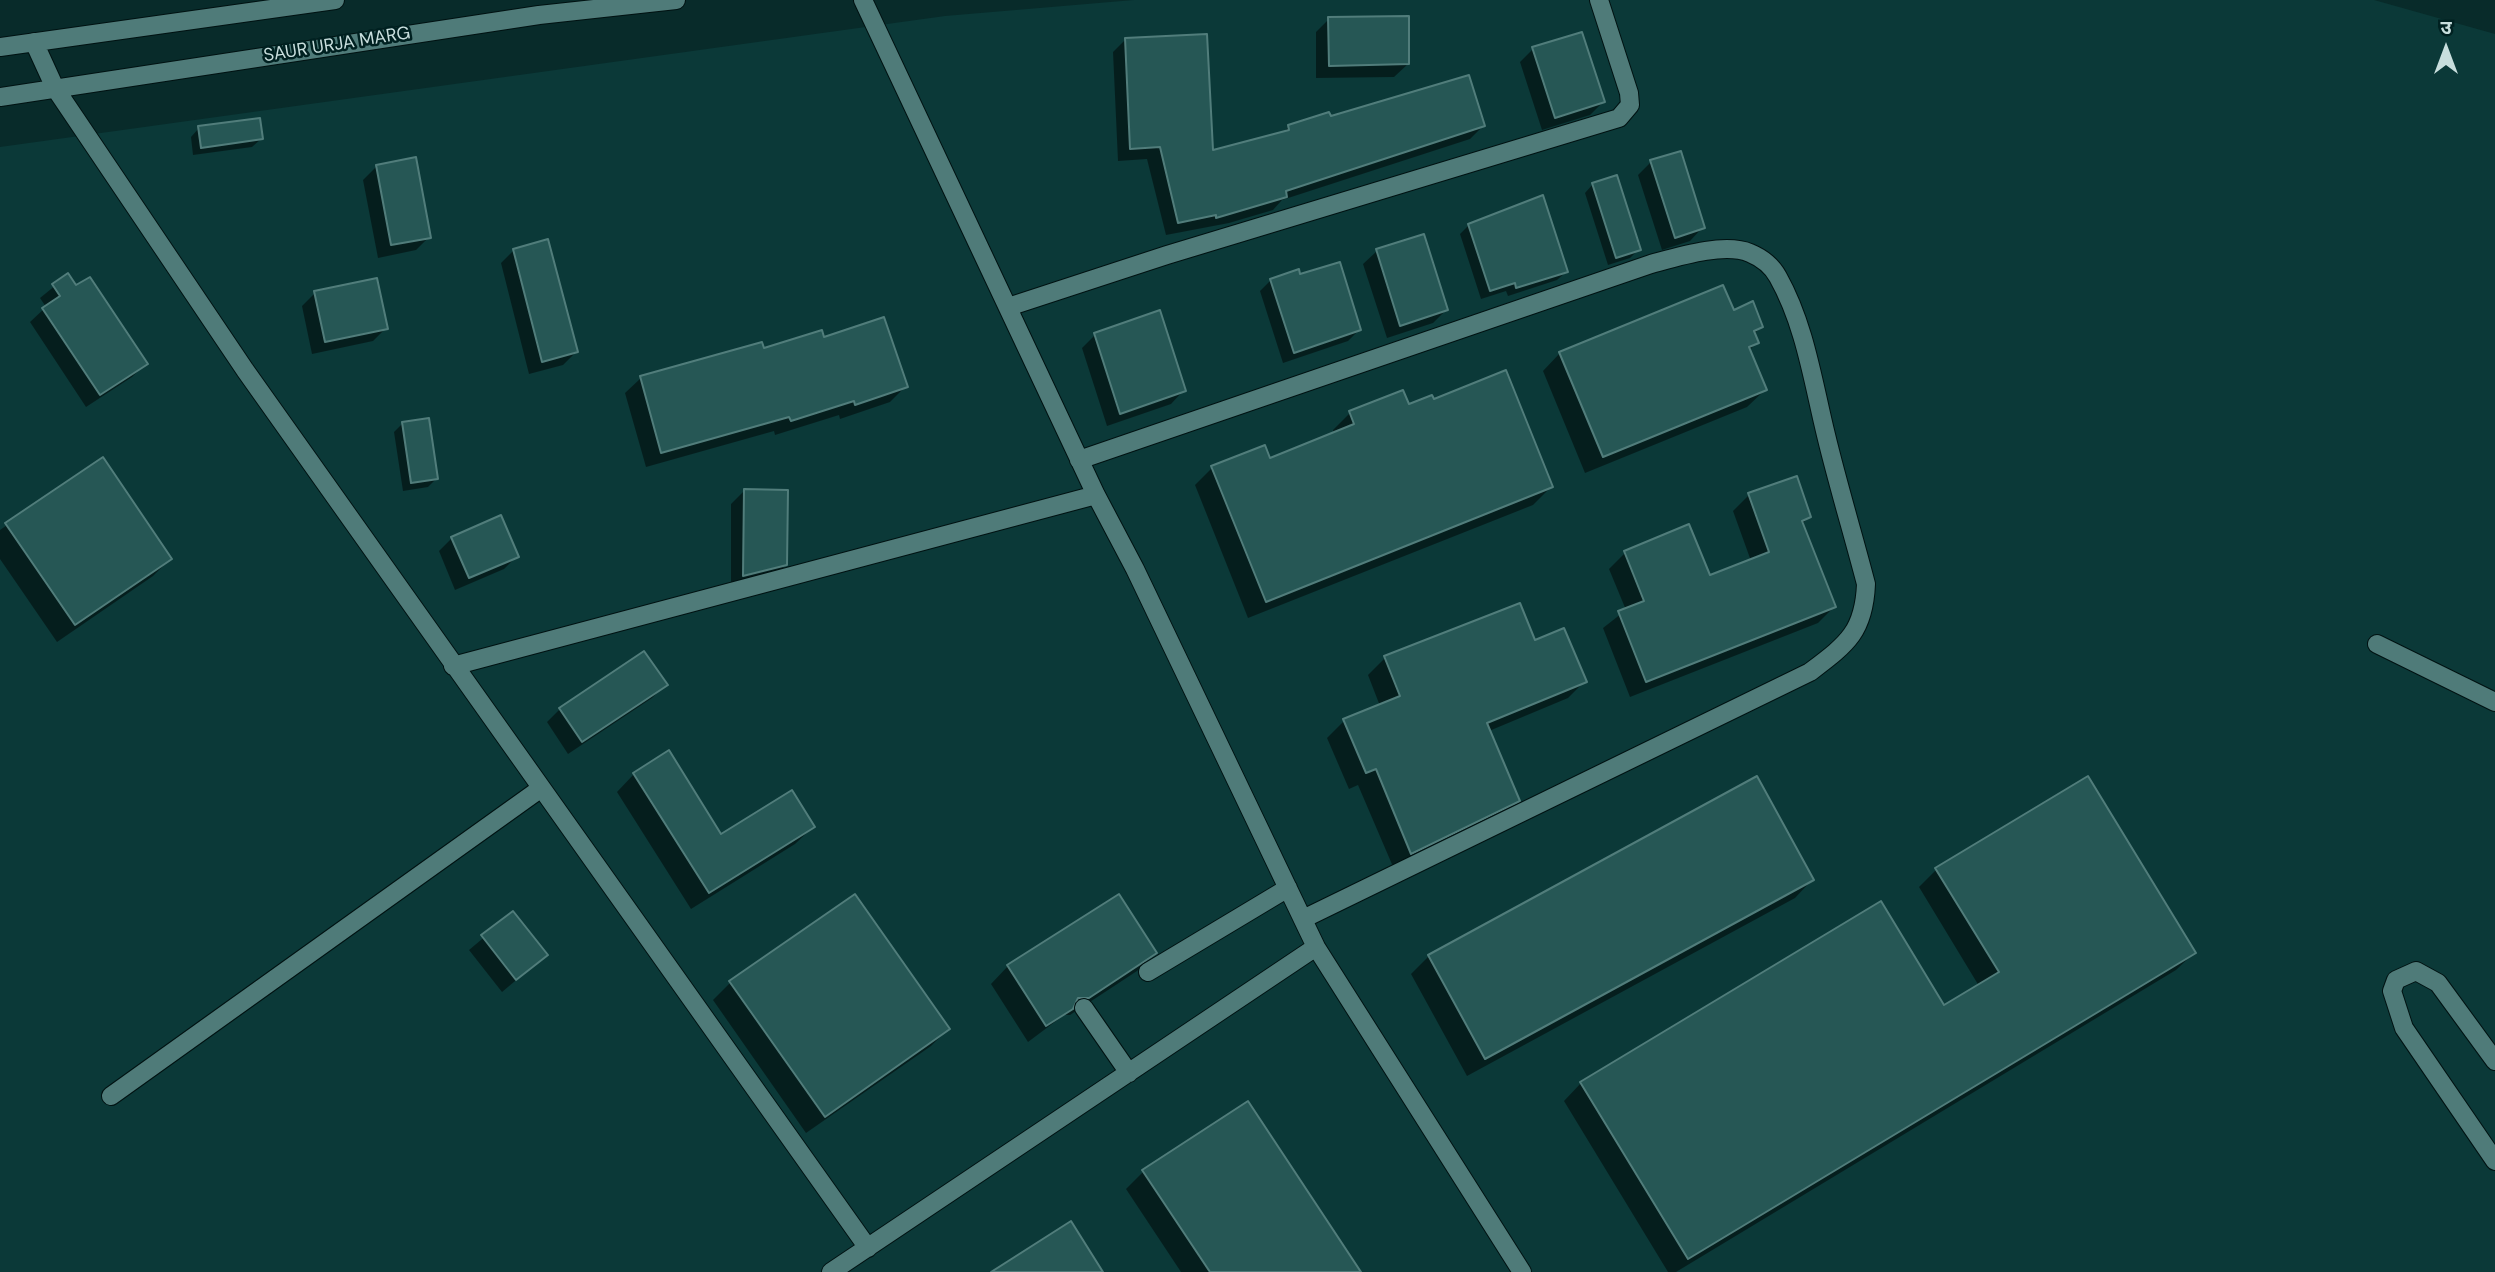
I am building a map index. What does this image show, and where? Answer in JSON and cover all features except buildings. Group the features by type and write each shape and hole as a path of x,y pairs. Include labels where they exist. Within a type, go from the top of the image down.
{"street":[{"path":"0,47 335,0"},
{"name":"SAUR URJA MARG","path":"0,97 539,15 676,0"},
{"path":"863,0 1079,460 1135,569 1316,947 1522,1272"},
{"path":"1008,307 1167,255 1619,118 1630,105 1629,93 1599,0"},
{"path":"34,42 55,88 245,370 868,1248"},
{"path":"1079,460 1651,264 1692,253 1749,252 1766,262 1777,276 1816,382 1826,437 1866,584 1865,607 1858,628 1843,646 1810,672 1303,919"},
{"path":"453,666 1096,495"},
{"path":"2377,644 2495,702"},
{"path":"111,1096 540,789"},
{"path":"1148,972 1288,888"},
{"path":"831,1272 1316,947"},
{"path":"2495,1061 2438,983 2416,971 2396,980 2392,991 2404,1028 2495,1161"},
{"path":"1084,1008 1129,1073"}],"shaded area":[{"path":"1134,0 2374,0 2495,34 2495,1272 0,1272 0,147 945,16"}]}
